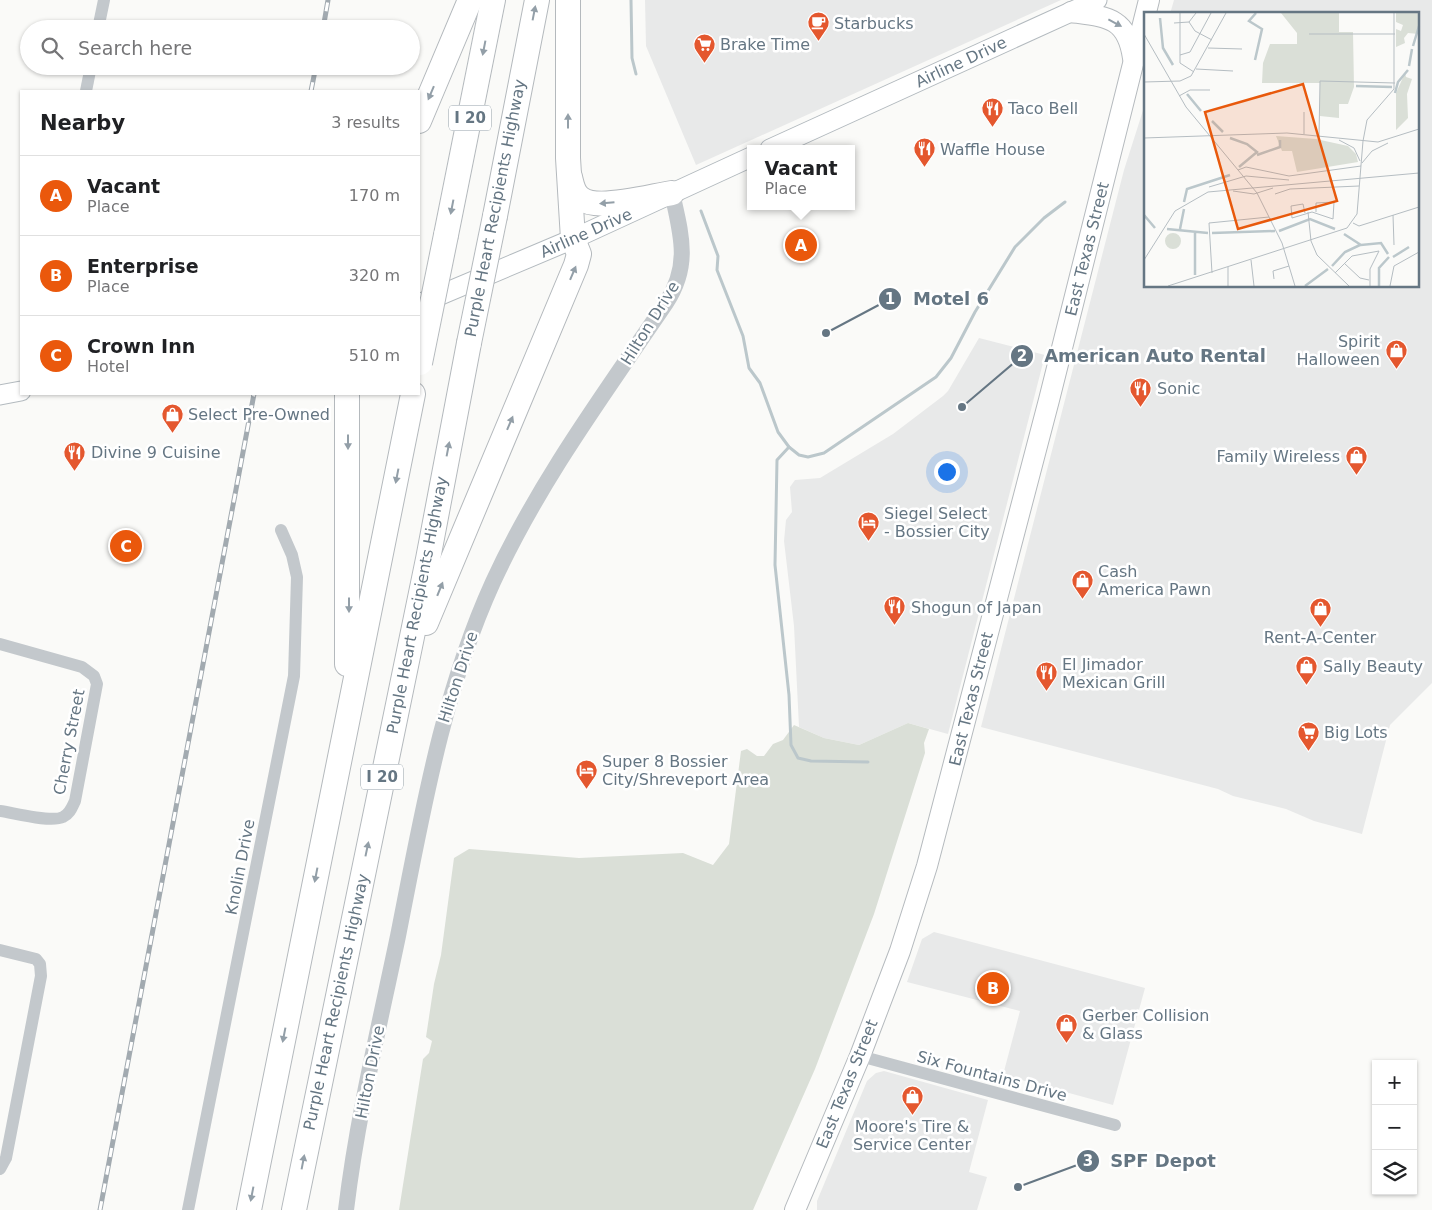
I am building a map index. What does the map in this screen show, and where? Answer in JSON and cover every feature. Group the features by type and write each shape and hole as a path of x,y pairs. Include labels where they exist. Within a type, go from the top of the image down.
{"highway":[{"path":"420,119 470,0"},
{"name":"I 20","path":"420,360 493,0"},
{"name":"Purple Heart Recipients Highway","path":"294,1210 428,559 468,343 495,216 536,0"},
{"path":"391,734 433,604 579,254 574,239 568,158 568,0"},
{"path":"568,158 574,192 585,201 593,204 604,204 672,193"},
{"path":"328,820 348,662 347,395"},
{"name":"I 20","path":"249,1210 414,395"}],"main road":[{"name":"Airline Drive","path":"779,145 1097,0"},
{"path":"1070,12 1103,18 1118,24 1129,39 1133,62"},
{"name":"East Texas Street","path":"795,1210 860,1056 900,951 946,800 1144,19"},
{"name":"Airline Drive","path":"420,304 574,239 747,159"},
{"path":"0,395 20,391"}],"street":[{"path":"100,20 104,0"},
{"path":"86,90 89,75"},
{"name":"Hilton Drive","path":"346,1210 356,1142 430,775 453,686 480,612 524,518 559,460 671,295 677,283 683,256 681,232 672,193"},
{"name":"Knolin Drive","path":"188,1210 292,690 297,577 292,555 281,530"},
{"name":"Cherry Street","path":"0,644 82,667 94,676 97,684 74,801 69,813 64,817 54,818 0,811"},
{"path":"0,950 36,959 40,964 41,976 6,1158 0,1169"},
{"name":"Six Fountains Drive","path":"860,1056 1115,1125"}],"shaded area":[{"path":"645,0 1061,0 696,165 646,46"},
{"path":"1174,0 1432,0 1432,683 1390,725 1362,834 1314,821 1286,809 1233,796 1218,789 981,727 1124,170 1144,107 1144,288 1420,288 1420,12 1171,12"},
{"path":"979,338 1045,355 948,734 908,723 859,745 824,738 799,727 794,626 784,541 786,520 792,512 790,487 795,480 820,478 893,434 943,396 948,391"},
{"path":"908,723 929,729 924,743 925,753 874,914 815,1069 753,1210 399,1210 423,1059 429,1053 432,1041 426,1037 434,984 441,955 454,858 469,849 579,858 683,853 713,865 729,844 741,751 747,749 757,756 764,756 773,744 783,740 794,725 824,738 859,745"},
{"path":"934,932 1145,988 1113,1105 1003,1075 1020,1011 907,982 922,939"},
{"path":"884,1071 988,1100 969,1172 987,1177 977,1210 817,1210 817,1201 867,1081 876,1073"}],"waterway":[{"path":"631,0 632,58 636,74"},
{"path":"701,211 718,256 717,270 743,336 749,368 760,383 778,432 789,447 799,455 808,457 824,453 936,377 951,358 975,312 1015,247 1044,218 1065,202"},
{"path":"789,447 777,460 775,565 789,695 791,745 798,758 811,761 868,762"}],"railway":[{"path":"325,20 328,0"},
{"path":"311,90 314,75"},
{"path":"100,1210 254,395"}],"place":[{"name":"Starbucks","path":"818,42"},
{"name":"Brake Time","path":"704,63"},
{"name":"Taco Bell","path":"992,127"},
{"name":"Waffle House","path":"924,168"},
{"name":"Vacant","path":"801,245"},
{"name":"Motel 6","path":"826,333"},
{"name":"Spirit Halloween","path":"1396,369"},
{"name":"American Auto Rental","path":"962,407"},
{"name":"Sonic","path":"1141,407"},
{"name":"Select Pre-Owned","path":"172,433"},
{"name":"Divine 9 Cuisine","path":"75,471"},
{"name":"Family Wireless","path":"1356,475"},
{"name":"Siegel Select - Bossier City","path":"868,541"},
{"name":"Crown Inn","path":"126,546"},
{"name":"Cash America Pawn","path":"1082,599"},
{"name":"Shogun of Japan","path":"895,626"},
{"name":"Rent-A-Center","path":"1320,627"},
{"name":"Sally Beauty","path":"1307,685"},
{"name":"El Jimador Mexican Grill","path":"1046,692"},
{"name":"Big Lots","path":"1308,751"},
{"name":"Super 8 Bossier City/Shreveport Area","path":"586,789"},
{"name":"Enterprise","path":"993,988"},
{"name":"Gerber Collision & Glass","path":"1066,1043"},
{"name":"Moore's Tire & Service Center","path":"912,1116"},
{"name":"SPF Depot","path":"1018,1187"}]}
